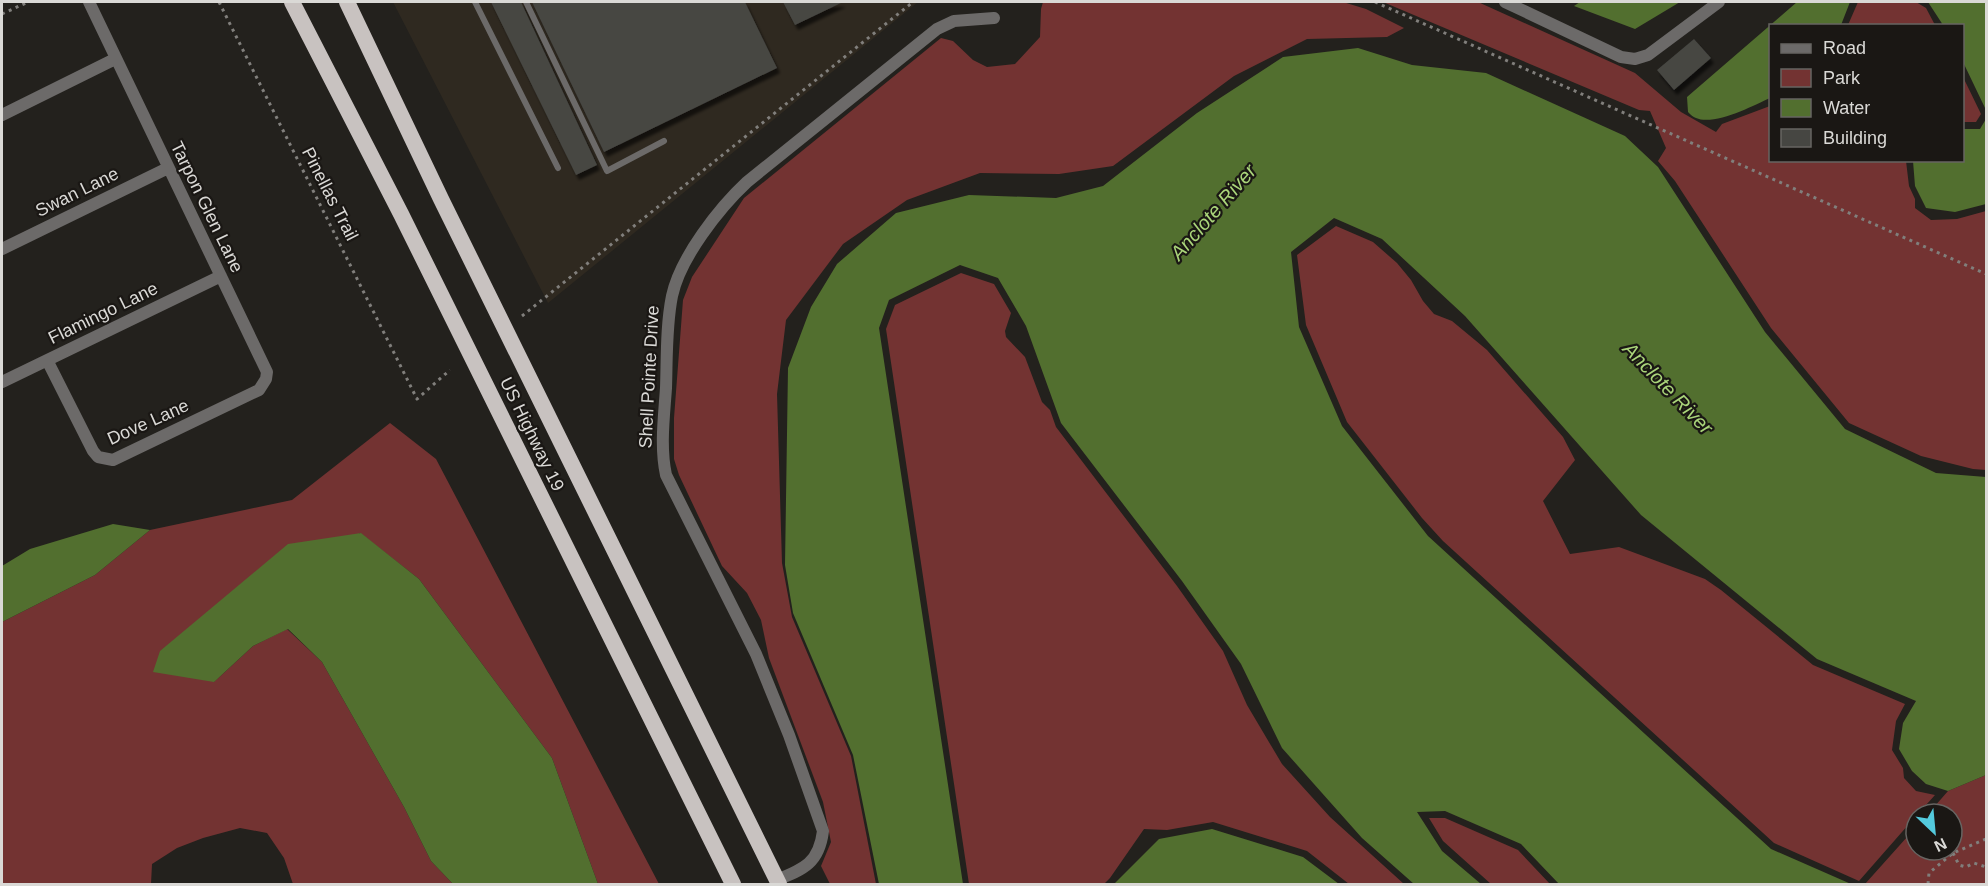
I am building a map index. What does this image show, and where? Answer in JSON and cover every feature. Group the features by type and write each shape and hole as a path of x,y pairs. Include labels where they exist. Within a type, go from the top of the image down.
{"highway":[{"name":"US Highway 19","path":"292,2 406,224 733,885"},
{"path":"338,2 366,43"},
{"name":"US Highway 19","path":"347,2 456,231 778,883"}],"street":[{"name":"Tarpon Glen Lane","path":"88,2 267,372"},
{"path":"1505,2 1621,57 1635,59 1648,55 1719,2"},
{"name":"Shell Pointe Drive","path":"778,883 809,864 817,854 823,831 789,735 756,654 666,475 662,449 672,296 686,261 694,248 729,199 747,182 937,29 954,21 994,18"},
{"path":"2,115 115,59"},
{"name":"Swan Lane","path":"2,249 168,168"},
{"name":"Flamingo Lane","path":"2,382 221,276"},
{"name":"Dove Lane","path":"47,360 93,451 98,457 113,460 259,390 267,379 267,372"}],"lane":[{"path":"475,2 558,168"},
{"path":"526,2 607,171 664,141"}],"path":[{"path":"2,14 28,2"},
{"name":"Pinellas Trail","path":"219,2 417,399 450,370"},
{"path":"522,316 913,2"},
{"path":"1375,2 1986,274"},
{"path":"1964,848 1986,839"},
{"path":"1928,885 1929,873 1942,862"},
{"path":"1958,862 1959,865 1966,867 1974,863 1986,867"}],"shaded area":[{"path":"393,2 918,2 548,303"}],"green space":[{"path":"1043,2 1343,2 1366,9 1404,28 1387,37 1307,39 1234,76 1113,166 1059,174 980,173 907,200 843,244 786,320 777,394 782,563 792,617 851,756 876,884 830,884 821,866 831,842 823,802 769,658 761,620 747,593 722,566 679,475 674,459 674,418 683,300 692,277 744,198 941,38 953,41 973,60 987,67 1015,64 1040,37"},
{"path":"1383,2 1478,2 1635,73 1681,112 1716,132 1722,124 1769,106 1769,162 1906,162 1915,208 1931,220 1957,219 1986,211 1986,470 1921,456 1849,423 1771,328 1675,181 1658,161 1666,148 1650,111 1639,110"},
{"path":"1858,2 1916,2 1926,8 1934,24 1848,24"},
{"path":"1964,79 1981,114 1976,122 1964,122"},
{"path":"1336,226 1373,242 1397,263 1434,314 1452,321 1487,350 1563,437 1575,460 1543,501 1570,554 1619,547 1705,579 1813,665 1905,704 1896,721 1892,750 1903,768 1904,778 1916,791 1935,795 1929,802 1904,802 1904,830 1859,881 1774,843 1443,541 1422,518 1347,422 1306,325 1297,255"},
{"path":"961,273 994,284 1011,313 1005,331 1006,337 1025,357 1042,402 1050,410 1056,427 1177,586 1223,651 1247,705 1282,764 1330,817 1404,884 1349,884 1307,851 1213,822 1167,830 1144,829 1104,884 969,884 886,329 895,305"},
{"path":"390,423 436,459 659,884 598,884 552,758 419,579 360,533 214,682 253,646 287,629 322,662 404,807 431,861 453,884 293,884 284,858 267,833 240,828 177,848 152,864 151,884 2,884 2,622 95,575 150,530 292,500"},
{"path":"1986,775 1986,884 1865,884 1904,840 1904,862 1964,862 1964,802 1938,802 1948,791"},
{"path":"1429,818 1445,818 1518,850 1550,884 1491,884 1443,841"}],"water":[{"path":"1580,2 1680,2 1635,29 1574,6"},
{"path":"1797,2 1850,2 1841,24 1772,24"},
{"path":"1928,2 1986,2 1986,110 1964,64 1964,24 1942,24"},
{"path":"1769,26 1769,98 1733,114 1704,120 1688,112 1687,97"},
{"name":"Anclote River","path":"1358,48 1412,65 1486,73 1625,136 1658,167 1765,332 1845,429 1936,473 1986,477 1986,775 1948,791 1926,784 1912,771 1899,749 1903,723 1916,701 1817,659 1641,515 1465,316 1382,239 1334,218 1291,252 1299,327 1342,426 1428,536 1771,849 1851,884 1559,884 1521,844 1445,811 1417,812 1442,851 1481,884 1414,884 1362,838 1282,748 1241,664 1182,581 1061,423 1026,326 998,278 960,265 889,300 879,328 963,884 879,884 853,755 793,613 785,565 788,368 811,307 837,264 896,213 969,195 1056,198 1103,186 1197,113 1283,57"},
{"path":"1986,119 1986,204 1955,212 1926,208 1915,186 1913,162 1964,162 1964,129 1980,129"},
{"path":"113,524 150,530 95,575 2,622 2,566 30,549"},
{"path":"361,533 419,579 552,758 598,884 453,884 431,861 404,807 322,662 288,629 253,646 214,682 153,672 160,651 288,544"},
{"path":"1212,829 1303,857 1339,884 1114,884 1159,839"}],"building":[{"path":"491,2 521,2 597,165 576,175"},
{"path":"532,2 745,2 777,68 604,152"},
{"path":"783,2 843,2 795,25"},
{"path":"1694,39 1711,58 1674,90 1657,70"}]}
